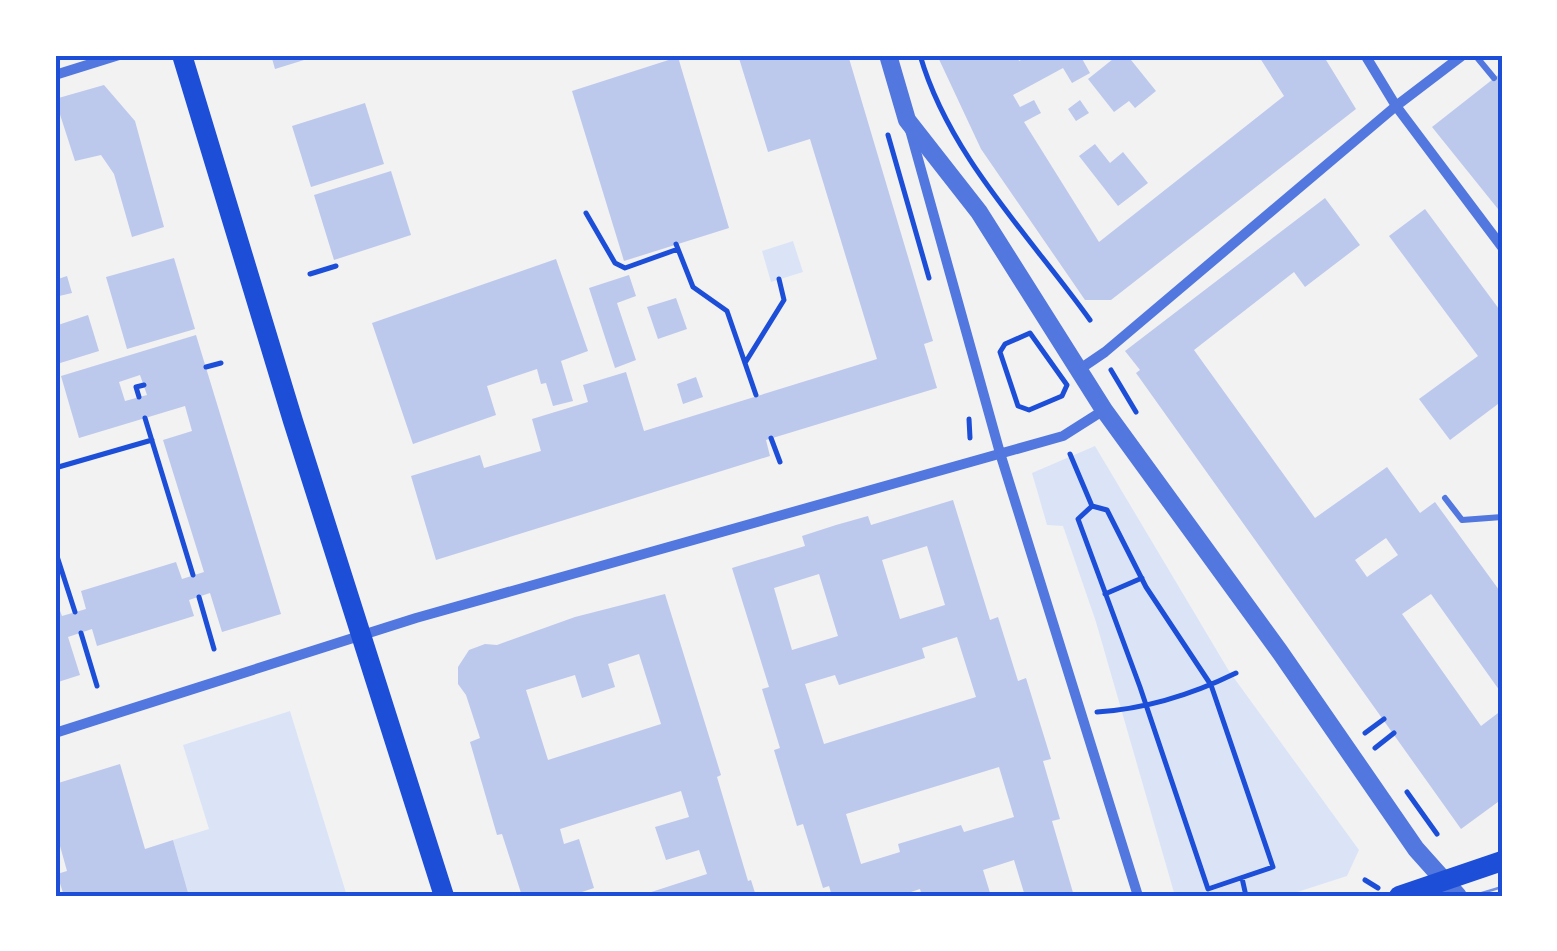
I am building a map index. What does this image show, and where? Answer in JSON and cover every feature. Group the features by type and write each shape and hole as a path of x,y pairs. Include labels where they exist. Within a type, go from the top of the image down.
{"main road":[{"path":"182,55 444,896"},
{"path":"1399,896 1450,888 1502,861"}],"street":[{"path":"55,75 119,55"},
{"path":"888,55 1000,453 1138,896"},
{"path":"1365,55 1396,106 1502,247"},
{"path":"1080,369 1396,106 1463,55"},
{"path":"907,120 978,212 1104,410 1280,652 1416,849 1450,888"},
{"path":"55,732 362,634 1063,436 1104,410"}],"lane":[{"path":"1475,55 1494,78"},
{"path":"1445,498 1462,520 1502,518"}],"path":[{"path":"920,55 928,82 962,148 1090,320"},
{"path":"887,131 929,278"},
{"path":"586,214 616,263 625,268 677,247 693,286 728,311 756,395"},
{"path":"310,274 336,266"},
{"path":"745,363 784,300 779,279"},
{"path":"1030,333 1034,335 1067,385 1062,396 1050,403 1029,410 1018,406 1000,352 1005,344 1030,333"},
{"path":"206,367 220,363"},
{"path":"1110,368 1145,427"},
{"path":"139,397 136,388 144,385"},
{"path":"966,406 970,438"},
{"path":"145,418 193,575"},
{"path":"772,438 780,462"},
{"path":"55,468 152,440"},
{"path":"1070,453 1092,506"},
{"path":"1092,506 1107,510 1142,578 1211,685 1272,867 1208,889 1078,519 1092,506"},
{"path":"55,550 74,612"},
{"path":"1105,594 1142,578"},
{"path":"199,596 214,648"},
{"path":"81,633 98,686"},
{"path":"1121,711 1146,707 1236,673"},
{"path":"1365,733 1384,720"},
{"path":"1375,748 1394,734"},
{"path":"1242,878 1246,896"},
{"path":"1365,880 1378,888"}],"shaded area":[{"path":"793,241 803,272 771,282 762,251"},
{"path":"1095,446 1229,671 1359,850 1347,876 1285,896 1175,896 1096,622 1063,526 1047,525 1032,473"},
{"path":"290,711 347,896 189,896 173,840 209,829 183,745"}],"building":[{"path":"271,55 317,55 317,56 275,69"},
{"path":"738,55 848,55 933,341 924,344 937,388 766,440 770,456 436,560 411,476 480,455 484,468 541,451 532,419 588,402 583,385 626,372 644,431 877,359 810,139 768,152"},
{"path":"937,55 1017,55 1019,61 1032,55 1080,55 1090,73 1072,83 1063,68 1013,95 1020,107 1034,100 1041,113 1024,122 1099,242 1284,96 1258,55 1323,55 1356,109 1111,300 1085,300 981,149"},
{"path":"1118,55 1127,55 1156,91 1135,108 1129,101 1114,112 1088,79"},
{"path":"678,57 729,228 624,261 572,91"},
{"path":"1502,72 1502,214 1432,127"},
{"path":"104,85 135,121 164,227 132,237 114,174 101,155 75,161 55,99"},
{"path":"1080,100 1089,113 1076,121 1068,109"},
{"path":"365,103 384,164 311,187 292,126"},
{"path":"1095,144 1110,163 1123,152 1148,183 1118,206 1079,156"},
{"path":"391,171 411,235 334,260 314,195"},
{"path":"1325,198 1360,245 1305,287 1294,272 1194,350 1315,518 1387,467 1420,513 1435,502 1502,594 1502,694 1431,594 1402,614 1481,726 1502,710 1502,799 1461,829 1136,373 1140,370 1125,351","holes":["1386,538 1398,555 1367,577 1355,560"]},
{"path":"1425,209 1502,313 1502,401 1450,440 1419,399 1478,356 1389,236"},
{"path":"174,258 195,329 127,349 106,277"},
{"path":"556,259 588,351 561,361 573,401 553,406 537,369 487,386 496,415 413,444 372,323"},
{"path":"629,275 636,296 617,303 636,360 615,368 589,288"},
{"path":"67,276 72,293 55,297 55,280"},
{"path":"676,298 687,329 658,339 647,307"},
{"path":"88,315 99,351 57,364 55,326"},
{"path":"196,335 281,614 222,632 210,593 189,600 194,616 97,646 92,629 68,637 80,675 55,683 55,598 62,616 86,609 81,591 176,562 182,579 204,572 163,440 192,431 185,406 79,438 61,376","holes":["140,375 147,395 125,401 119,382"]},
{"path":"696,377 703,397 683,404 677,384"},
{"path":"953,500 990,620 998,617 1018,681 1026,678 1051,759 1043,761 1060,819 1052,821 1074,896 1025,896 1014,860 983,870 991,896 922,896 920,889 899,896 832,896 829,886 823,888 803,824 797,826 774,750 780,748 762,689 769,687 732,568 805,546 802,536 836,525 868,516 871,525","holes":["927,546 945,605 900,619 882,560","819,574 838,636 792,650 774,588","957,637 976,697 824,744 805,684 835,675 839,685 925,658 922,648","999,767 1014,817 964,832 961,825 898,844 900,852 861,864 846,814"]},
{"path":"665,594 721,775 717,777 748,881 751,880 756,896 639,896 707,874 699,850 666,860 655,827 689,817 681,791 560,829 564,844 579,839 594,888 579,893 580,896 522,896 502,834 497,835 470,742 480,738 466,695 458,684 458,667 469,650 485,644 497,645 575,617","holes":["639,654 661,724 548,760 526,690 575,675 582,698 615,687 608,664"]},
{"path":"120,764 145,849 173,840 189,896 64,896 57,874 67,871 60,846 55,847 55,784"}],"tram line":[{"path":"1472,896 1502,887"}]}
